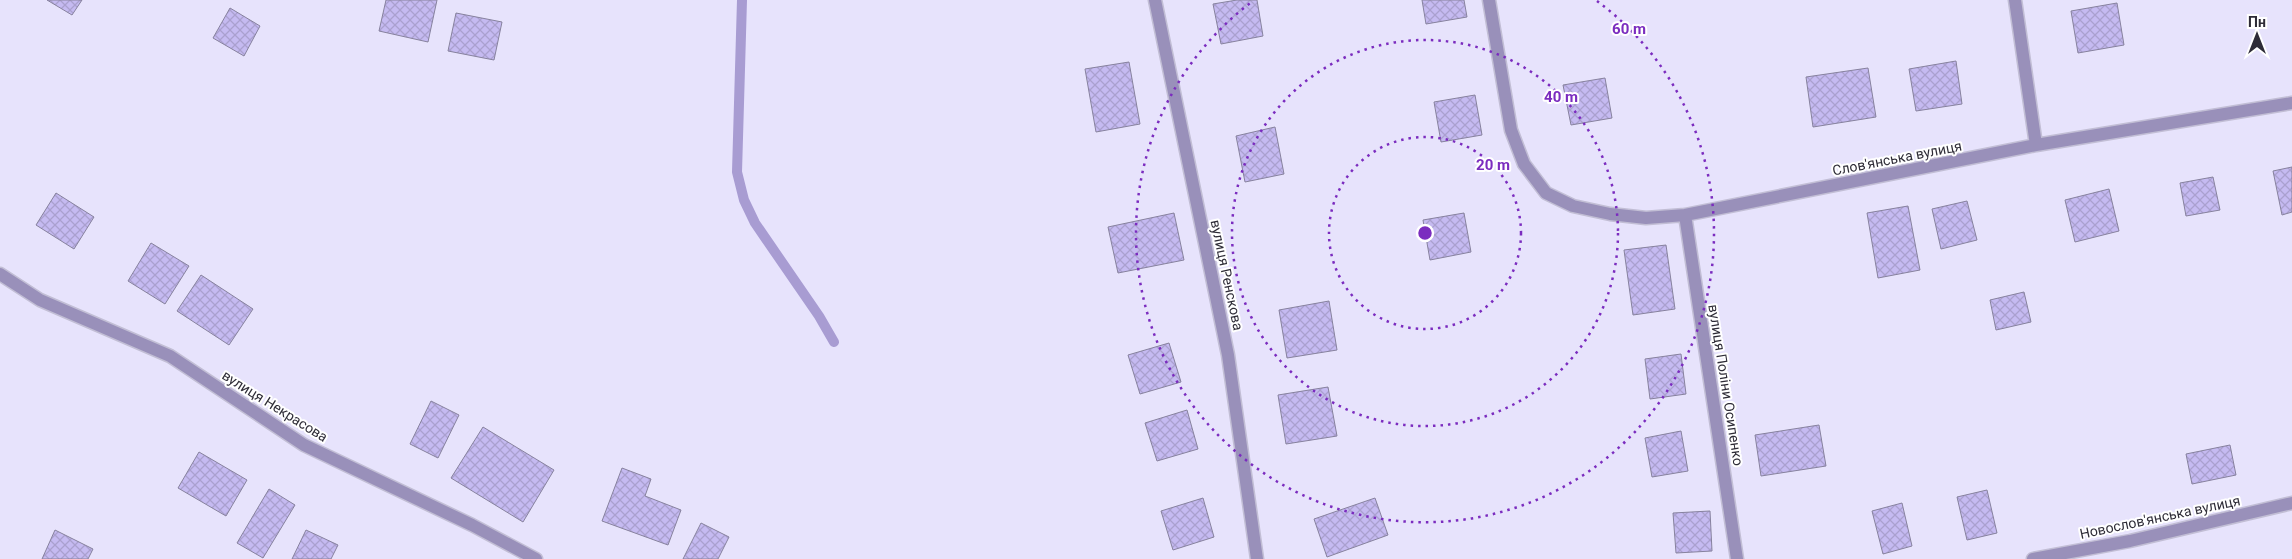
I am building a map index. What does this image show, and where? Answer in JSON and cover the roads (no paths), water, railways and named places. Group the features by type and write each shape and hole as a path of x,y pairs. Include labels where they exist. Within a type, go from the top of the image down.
{"street":[{"name":"вулиця Ренскова","path":"1155,0 1228,355 1257,559"},
{"name":"Слов'янська вулиця","path":"1489,0 1511,130 1524,164 1546,193 1573,206 1610,214 1646,218 1685,215 2036,146 2292,104"},
{"path":"2015,0 2036,146"},
{"name":"вулиця Поліни Осипенко","path":"1685,215 1737,559"},
{"name":"вулиця Некрасова","path":"0,274 40,300 170,356 304,445 472,524 536,559"},
{"name":"Новослов'янська вулиця","path":"2033,559 2130,541 2292,503"}],"waterway":[{"path":"742,0 737,172 744,200 755,223 819,316 834,342"}]}
